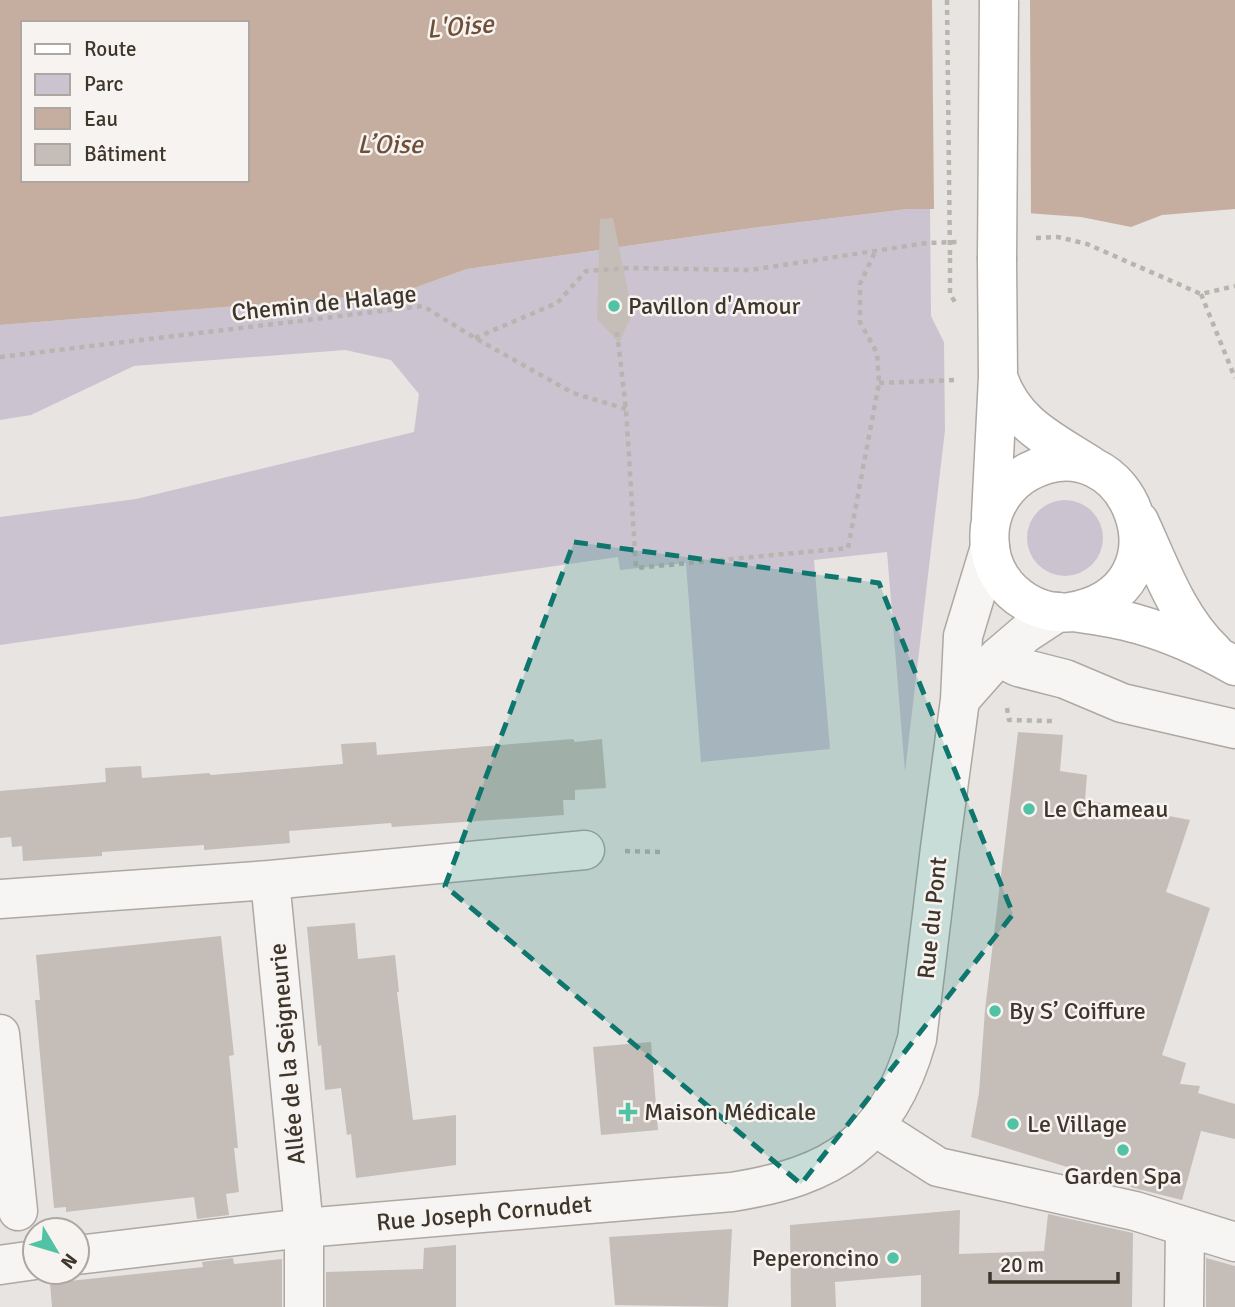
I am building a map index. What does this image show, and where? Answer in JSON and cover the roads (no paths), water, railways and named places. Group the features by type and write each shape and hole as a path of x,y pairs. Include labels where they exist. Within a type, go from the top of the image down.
{"main road":[{"name":"Rue du Pont","path":"990,535 980,379 997,260 999,0"},
{"name":"Rue du Pont","path":"980,379 1007,399 1021,419 1100,472"},
{"path":"1063,462 1100,472 1120,487 1133,509 1169,587 1191,626 1208,646 1230,663 1138,624 1033,606 1012,592 997,572 990,535 1000,498 1017,479 1039,467 1063,462"},
{"path":"1064,612 1095,606 1124,582 1136,559 1138,546 1139,534 1133,509"}],"street":[{"name":"Rue du Pont","path":"874,1126 903,1080 917,1039 960,700 963,636 990,535"},
{"path":"960,700 998,657 1026,633 1064,612"},
{"path":"998,657 1018,667 1065,679 1130,706 1235,729"},
{"path":"0,899 270,880 585,849"},
{"name":"Allée de la Seigneurie","path":"270,880 304,1228 304,1307"},
{"path":"0,1034 18,1211"},
{"path":"874,1126 938,1167 1135,1211 1235,1241"},
{"name":"Rue Joseph Cornudet","path":"91,1253 304,1228 691,1196 762,1187 807,1175 832,1162 850,1151 874,1126"},
{"path":"1184,1307 1185,1227"},
{"path":"0,1265 21,1263"}],"water":[{"name":"L’Oise","path":"0,0 1235,0 1235,209 1162,215 1131,227 1081,217 973,209 908,209 759,227 467,269 400,293 0,325"}],"place":[{"name":"Pavillon d'Amour","path":"614,306"},
{"name":"Le Chameau","path":"1029,809"},
{"name":"By S’ Coiffure","path":"995,1011"},
{"name":"Maison Médicale","path":"628,1112"},
{"name":"Le Village","path":"1013,1124"},
{"name":"Garden Spa","path":"1123,1150"},
{"name":"Peperoncino","path":"893,1258"}],"water label":[{"name":"L'Oise","path":"460,27"}]}
